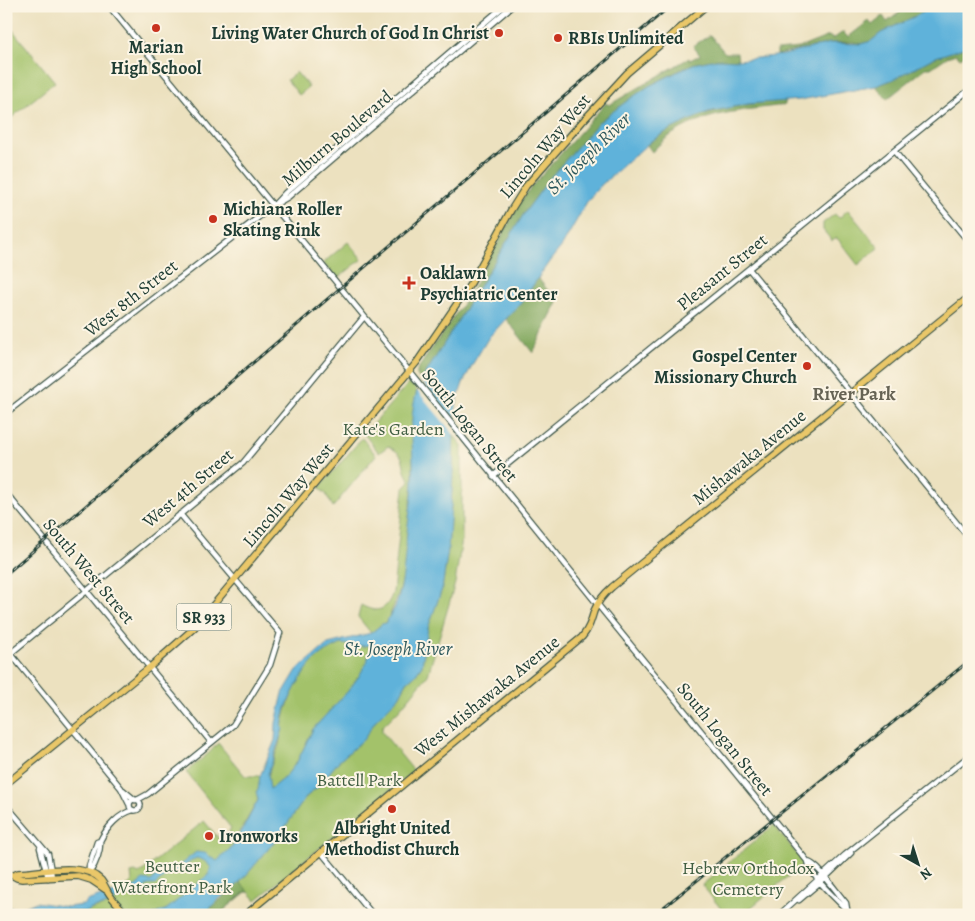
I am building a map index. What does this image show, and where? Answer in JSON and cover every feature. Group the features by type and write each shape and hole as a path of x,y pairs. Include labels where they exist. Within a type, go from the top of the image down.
{"main road":[{"name":"Lincoln Way West","path":"6,784 150,667 194,628 409,372 471,283 526,186 588,115 627,74 706,6"},
{"name":"Mishawaka Avenue","path":"597,605 612,587 969,298"},
{"name":"West Mishawaka Avenue","path":"245,915 582,638 588,629 597,605"},
{"path":"6,872 14,875 18,873 49,874 73,869 100,879 107,891 127,915"}],"street":[{"name":"South Logan Street","path":"109,6 458,432 808,862 809,866 846,903 851,915"},
{"name":"Milburn Boulevard","path":"273,206 285,193 504,6"},
{"name":"Milburn Boulevard","path":"273,206 288,197 512,6"},
{"name":"Pleasant Street","path":"493,476 969,90"},
{"path":"894,151 969,242"},
{"name":"West 8th Street","path":"6,413 273,206"},
{"path":"749,269 969,538"},
{"name":"West 4th Street","path":"8,655 243,462 364,317"},
{"name":"South West Street","path":"6,493 211,742"},
{"path":"122,816 132,800 148,794 233,725 270,665 280,633 239,584 234,581 180,514"},
{"path":"6,648 8,655 74,729 123,790 140,805"},
{"path":"822,877 835,864 969,756"},
{"path":"123,790 133,810"},
{"path":"88,875 97,842 100,841 108,828 122,816 139,809 148,794"},
{"path":"6,805 40,847 49,874"},
{"path":"779,915 859,845"},
{"path":"321,852 372,915"}],"green space":[{"path":"926,6 936,6 881,33 871,41 861,44 853,42 830,43 777,55 777,50 799,48 829,36 833,39 843,32 848,37 869,21 872,25 883,16 887,22 904,9 913,11"},
{"path":"6,22 55,82 6,122"},
{"path":"710,35 725,53 737,53 738,60 716,59 693,64 649,86 599,122 550,178 525,212 421,381 417,375 417,370 469,295 523,198 532,186 606,103 609,105 689,58 690,60 700,55 693,46"},
{"path":"969,46 969,53 960,58 956,54 947,57 931,68 926,68 887,99 876,86 894,79 933,58"},
{"path":"296,72 309,87 299,95 287,80"},
{"path":"785,100 785,105 731,112 697,122 681,129 666,139 652,152 647,145 678,125 712,112 748,104"},
{"path":"848,210 879,248 858,265 837,238 832,241 823,230 823,223 835,214 839,218"},
{"path":"348,242 362,259 337,279 323,263"},
{"path":"538,278 557,302 533,353 506,319 521,303"},
{"name":"Kate's Garden","path":"408,384 414,386 417,390 413,414 413,483 404,574 400,590 387,622 371,633 358,617 361,605 377,610 384,607 391,598 404,488 410,482 399,454 388,446 379,453 364,434"},
{"name":"Battell Park","path":"453,434 462,446 462,539 455,583 428,675 382,727 382,732 414,771 256,900 249,892 246,892 218,915 203,915 249,872 275,841 307,796 318,787 338,762 364,739 376,720 399,697 407,682 422,665 428,628 442,589 448,550 453,476"},
{"path":"362,438 376,455 333,507 326,494 319,488"},
{"path":"341,644 370,645 367,663 348,691 313,729 297,762 285,777 270,789 268,784 269,773 279,745 281,728 296,685 316,659 328,650"},
{"name":"Beutter Waterfront Park","path":"218,743 245,776 260,776 258,800 230,849 195,887 167,909 153,915 21,915 33,909 87,912 109,904 125,894 125,888 132,882 131,873 139,874 204,821 220,840 229,840 231,828 186,772"},
{"name":"Hebrew Orthodox Cemetery","path":"774,825 804,863 742,915 726,915 702,885"},
{"path":"240,882 249,892 245,892 218,915 203,915"}],"water":[{"name":"St. Joseph River","path":"936,6 969,6 969,46 933,58 894,79 876,86 800,100 748,104 708,112 669,130 651,141 599,187 588,200 562,246 521,303 489,337 463,383 457,401 454,421 453,476 448,550 442,589 428,628 422,665 407,682 399,697 376,720 364,739 338,762 318,787 307,796 275,841 236,886 221,897 203,915 153,915 167,909 208,875 211,868 205,861 196,858 178,873 170,872 155,885 148,885 133,894 122,895 108,905 93,908 87,912 33,909 21,915 6,915 6,908 22,908 36,902 67,907 83,905 87,901 101,896 121,892 130,893 143,880 151,881 167,868 175,869 196,852 205,853 217,861 237,840 258,800 256,791 258,790 260,776 275,740 276,723 283,693 297,670 328,644 371,633 387,622 386,620 397,602 402,579 413,489 413,407 421,381 525,212 550,178 599,122 649,86 693,64 716,59 739,60 784,55 830,43 861,44 871,41 881,33","holes":["341,644 370,645 371,647 367,662 359,676 348,691 313,729 297,762 285,777 270,789 268,774 283,729 284,714 302,676 318,657"]}],"pier":[{"path":"420,379 456,424 456,437 415,388"}],"railway":[{"path":"6,574 670,6"},
{"path":"654,915 969,661"}],"place":[{"name":"Marian High School","path":"156,28"},
{"name":"Living Water Church of God In Christ","path":"499,33"},
{"name":"RBIs Unlimited","path":"558,38"},
{"name":"Michiana Roller Skating Rink","path":"213,219"},
{"name":"Oaklawn Psychiatric Center","path":"409,283"},
{"name":"Gospel Center Missionary Church","path":"807,366"},
{"name":"Albright United Methodist Church","path":"392,809"},
{"name":"Ironworks","path":"209,836"}],"district":[{"name":"River Park","path":"854,393"}]}
